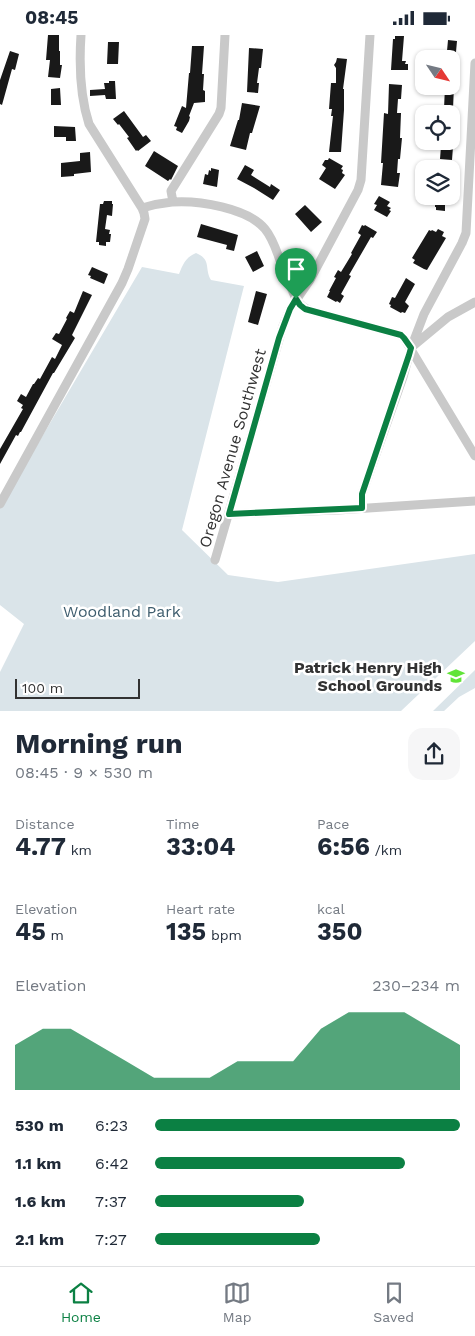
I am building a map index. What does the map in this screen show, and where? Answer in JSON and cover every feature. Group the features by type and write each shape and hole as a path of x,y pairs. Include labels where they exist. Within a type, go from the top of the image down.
{"street":[{"path":"0,504 122,283 145,219 142,208 89,124 85,111 80,73 81,35"},
{"path":"173,202 172,191 221,108 225,35"},
{"name":"Oregon Avenue Southwest","path":"215,560 286,318 296,299 310,280 358,190 361,180 370,35"},
{"path":"362,508 362,494 411,348 424,314 466,233 475,63"},
{"path":"142,208 156,204 188,202 239,212 259,222 274,243 300,305 305,309 401,335 404,338 475,456"},
{"path":"411,348 448,317 475,302"},
{"path":"229,514 475,501"}],"green space":[{"name":"Woodland Park","path":"196,253 206,261 211,280 244,286 182,530 228,575 278,582 475,554 475,641 401,711 0,711 0,672 24,624 0,605 0,508 142,267 179,274 185,261"},
{"path":"475,670 475,688 459,697 444,711 433,711"}],"building":[{"path":"48,35 59,35 60,65 62,65 60,78 48,77 50,60 46,60"},
{"path":"395,36 404,36 402,61 406,61 405,64 408,64 408,70 391,70 393,39 395,39"},
{"path":"448,40 457,41 456,50 447,50"},
{"path":"108,42 119,42 118,64 107,64"},
{"path":"192,46 204,46 202,74 204,74 203,90 205,91 205,102 194,103 189,121 182,133 176,130 177,127 174,126 182,106 186,108"},
{"path":"249,48 263,49 257,83 259,83 258,93 247,92"},
{"path":"10,51 19,54 15,70 12,69 2,105 0,104 0,80"},
{"path":"337,58 347,59 343,89 344,110 341,152 329,152 333,116 331,116 332,109 329,109 331,83 336,83 336,68 334,65"},
{"path":"109,81 115,81 116,99 106,99 105,95 90,96 90,90 105,89 104,83 109,83"},
{"path":"389,84 402,85 397,113 401,113 400,138 402,138 400,159 398,159 397,173 400,173 398,187 381,185 384,113 388,114"},
{"path":"60,88 61,105 51,105 51,89"},
{"path":"445,95 454,95 453,105 444,105"},
{"path":"242,103 260,106 246,150 230,146 239,120"},
{"path":"124,111 143,137 146,135 151,141 138,151 136,151 127,138 129,137 119,124 113,119"},
{"path":"54,126 75,127 76,141 66,141 66,137 54,137"},
{"path":"441,150 453,150 452,160 440,159"},
{"path":"154,151 178,166 171,180 168,181 145,166"},
{"path":"90,152 91,172 61,177 61,163 80,161 80,153"},
{"path":"329,158 343,166 341,169 345,175 335,189 319,179 326,168 322,165"},
{"path":"245,165 254,170 251,175 270,187 271,184 280,190 273,200 237,179"},
{"path":"211,168 219,170 217,187 203,184 205,174 208,175"},
{"path":"379,196 390,202 387,206 391,208 389,210 391,211 387,217 374,210 377,205 374,204"},
{"path":"104,201 112,201 113,204 112,216 107,215 105,229 110,230 109,234 111,234 110,242 106,242 106,246 99,245 99,242 96,242 100,204 103,204"},
{"path":"305,205 322,222 311,232 295,214"},
{"path":"435,205 445,205 445,211 436,210"},
{"path":"201,224 238,235 234,251 226,249 227,245 197,237"},
{"path":"362,225 377,232 373,238 371,237 349,275 351,276 341,294 344,296 340,303 336,302 327,297 329,291 338,270 341,272 352,254 361,235 358,233"},
{"path":"438,229 444,232 442,236 446,238 427,270 413,263 415,260 412,258 429,230 436,232"},
{"path":"257,251 264,266 253,272 245,257"},
{"path":"92,267 108,274 104,284 90,278 91,276 88,275"},
{"path":"406,278 415,284 405,302 409,306 405,313 401,313 390,307 391,305 389,304 392,297 395,298"},
{"path":"83,291 92,295 72,335 75,338 53,373 21,432 18,436 16,435 0,464 0,449 23,409 21,408 23,405 17,401 21,394 26,397 33,384 38,378 40,379 52,357 55,359 62,345 52,339 56,333 59,334 70,311 74,313"},
{"path":"256,291 267,294 258,325 248,322"}],"place":[{"name":"Patrick Henry High School Grounds","path":"456,676"}],"route":[{"path":"296,299 305,309 401,335 411,348 362,494 362,508 243,515 229,514 279,338 290,309 296,299"}]}
